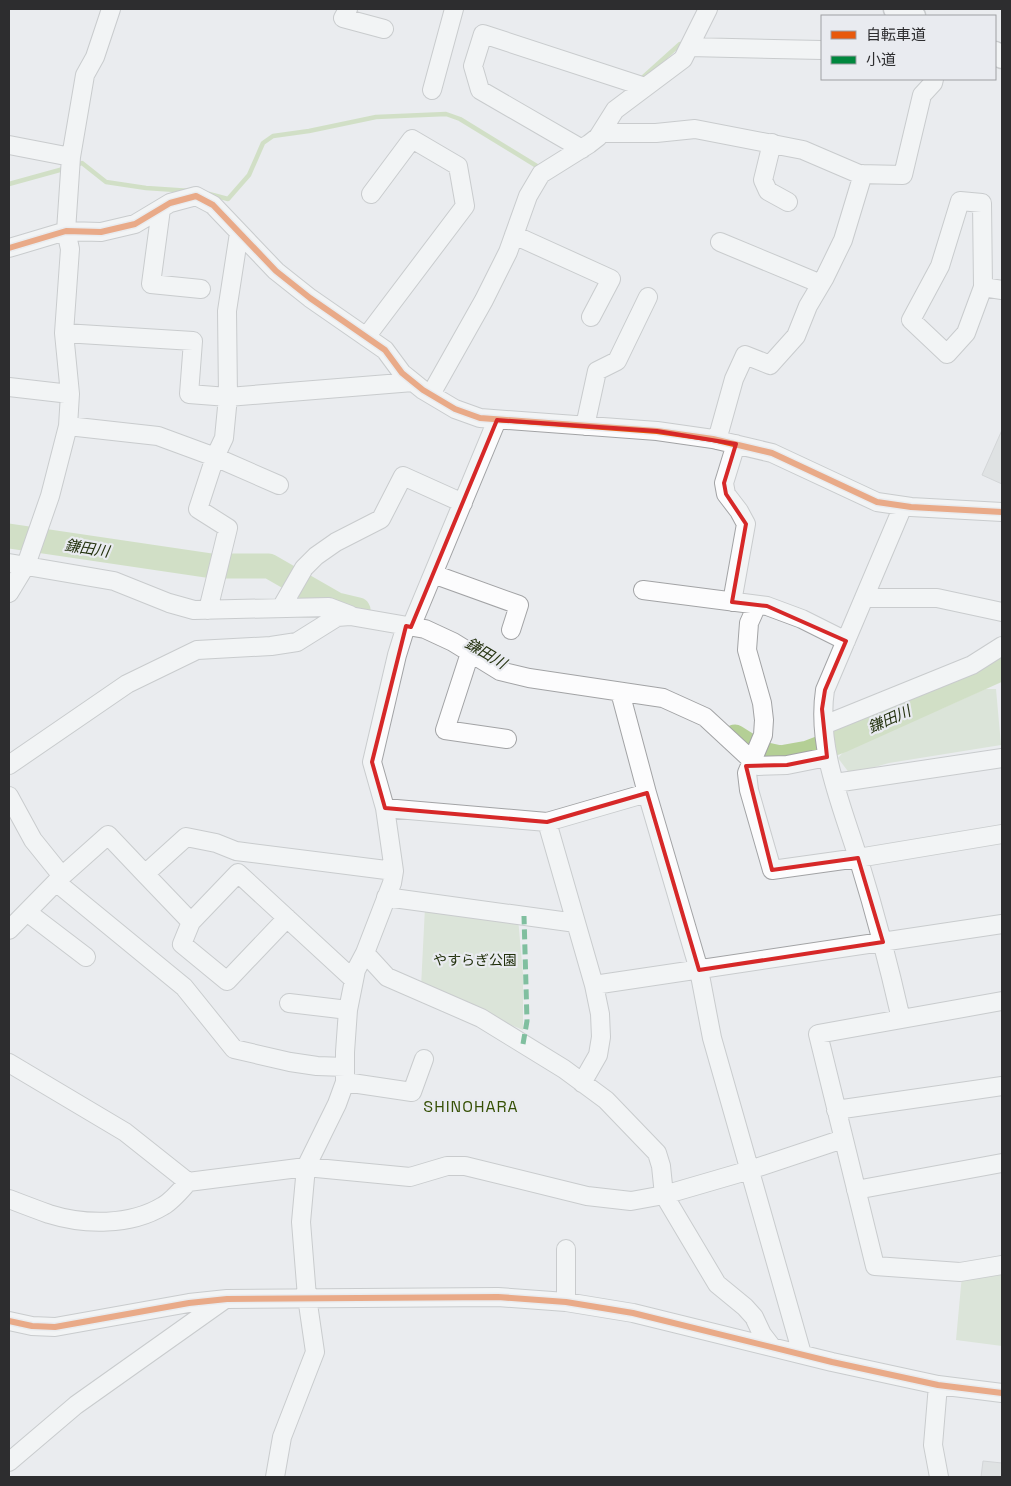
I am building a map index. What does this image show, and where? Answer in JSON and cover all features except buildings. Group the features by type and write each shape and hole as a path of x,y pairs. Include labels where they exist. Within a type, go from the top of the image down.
{"main road":[{"path":"895,9 911,15"}],"street":[{"path":"9,593 17,564 50,496 68,426 70,394 64,333 70,249 66,231 71,157 85,75 96,57 111,9"},
{"path":"348,9 343,18 384,29"},
{"path":"432,90 454,9"},
{"path":"431,394 484,300 508,252 528,196 541,174 582,149 601,133 615,110 683,59 708,9"},
{"path":"582,149 480,90 473,66 483,34 645,87"},
{"path":"689,47 821,50"},
{"path":"601,133 656,133 695,128 803,150 859,174 903,175 922,95 934,80"},
{"path":"366,337 465,206 458,166 412,139 371,194"},
{"path":"772,143 762,180 768,191 788,202"},
{"path":"9,145 71,157"},
{"path":"718,440 734,379 745,355 770,365 796,336 808,306 843,240 863,174"},
{"path":"9,248 66,231 101,232 136,224 170,203 196,196 213,205 276,271 310,298 385,350 402,373 413,382 455,409 480,418 657,432 718,440 772,453 877,502 903,506 1001,510"},
{"path":"960,201 982,203 983,287 966,333 947,354 911,320 940,266 960,201"},
{"path":"161,209 151,284 201,289"},
{"path":"208,610 228,528 198,508 215,457 224,438 228,397 227,311 240,233"},
{"path":"514,235 611,280 591,317"},
{"path":"720,242 821,284"},
{"path":"983,287 1002,290"},
{"path":"585,426 597,371 617,360 648,297"},
{"path":"64,333 193,341 188,394 228,397 413,382"},
{"path":"9,387 70,394"},
{"path":"275,1477 282,1437 315,1352 300,1222 306,1167 337,1104 345,1074 348,1010 356,970 365,953 394,871 385,808 372,762 397,655 497,420"},
{"path":"68,426 158,436 215,457 279,485"},
{"path":"732,602 746,524 726,494 724,483 736,444"},
{"path":"281,608 304,568 316,556 336,542 381,519 403,476 463,502"},
{"path":"901,1019 884,942 827,757 822,709 825,690 903,506"},
{"path":"17,564 114,581 169,603 194,610 329,607 350,616 409,626 425,630 453,642 500,671 529,678 663,698 705,717 758,766 787,766 827,757"},
{"path":"433,574 519,605 512,630"},
{"path":"643,590 767,606 846,641"},
{"path":"864,598 937,598 1002,612"},
{"path":"757,605 749,623 747,650 762,703 764,720 763,735 747,773 772,870 1002,834"},
{"path":"9,765 127,684 197,650 271,646 297,642 337,617 350,616"},
{"path":"824,725 972,665 1002,646"},
{"path":"470,653 445,730 506,739"},
{"path":"620,692 646,793 699,970 712,1038 802,1354"},
{"path":"835,783 1002,758"},
{"path":"385,808 547,822 646,793"},
{"path":"9,796 33,840 59,879 184,987 234,1050 317,1066 412,1092 424,1059"},
{"path":"547,822 594,985 600,1014 601,1037 598,1055 582,1083"},
{"path":"9,930 59,879 108,835 191,922"},
{"path":"145,874 186,837 216,843 236,851 394,871"},
{"path":"288,918 227,981 182,944 191,922 238,873 288,918 354,980"},
{"path":"386,897 576,923"},
{"path":"27,912 86,958"},
{"path":"594,985 1002,924"},
{"path":"365,953 387,977 481,1018 564,1069 606,1100 657,1153 661,1166 664,1195 717,1284 754,1317 762,1334 772,1347"},
{"path":"1002,1001 818,1034 875,1266 960,1272 1002,1265"},
{"path":"289,1003 348,1010"},
{"path":"9,1064 125,1132 188,1182"},
{"path":"836,1110 1002,1086"},
{"path":"9,1199 50,1214 104,1222 128,1219 164,1206 188,1182 306,1167 410,1177 447,1166 465,1166 586,1196 631,1201 664,1195 750,1170 844,1139"},
{"path":"856,1190 1002,1163"},
{"path":"566,1249 566,1302"},
{"path":"9,1321 32,1326 55,1326 189,1302 227,1299 498,1297 566,1302 633,1313 938,1385 1002,1393"},
{"path":"9,1462 76,1405 227,1299"},
{"path":"938,1385 933,1446 939,1477"}],"highlighted area":[{"path":"497,420 657,431 736,444 724,483 726,494 746,524 732,602 767,606 846,641 825,690 822,709 827,757 787,765 746,766 772,870 858,858 883,942 699,970 647,793 547,822 385,808 372,762 406,626 411,627"}],"green space":[{"path":"985,689 996,689 1001,745 889,763 850,774 838,758 850,745 891,726 943,708"},
{"name":"やすらぎ公園","path":"425,907 518,918 523,974 523,1030 421,987"},
{"path":"1002,1267 1002,1346 956,1340 962,1275"}],"waterway":[{"path":"640,80 680,44 686,44"},
{"path":"209,194 228,199 249,175 263,143 273,136 309,131 376,117 446,114 460,119 540,168"},
{"path":"74,166 82,163 106,182 146,188 191,191"},
{"path":"9,184 67,168"},
{"name":"鎌田川","path":"9,536 212,566 269,566 337,605 358,610"},
{"name":"鎌田川","path":"735,737 762,754 780,758 808,753 842,740 1002,668"}],"marked path":[{"path":"523,1044 527,1021 524,916"}],"cycle path":[{"path":"9,248 66,231 101,232 135,224 170,203 196,196 213,205 276,271 310,298 385,350 402,373 423,390 455,409 480,418 657,431 713,439 772,453 877,502 911,507 1002,512"},
{"path":"9,1321 32,1326 55,1327 189,1303 227,1299 498,1297 566,1302 633,1313 832,1362 938,1385 1002,1393"}],"district":[{"name":"SHINOHARA","path":"471,1106"}]}
